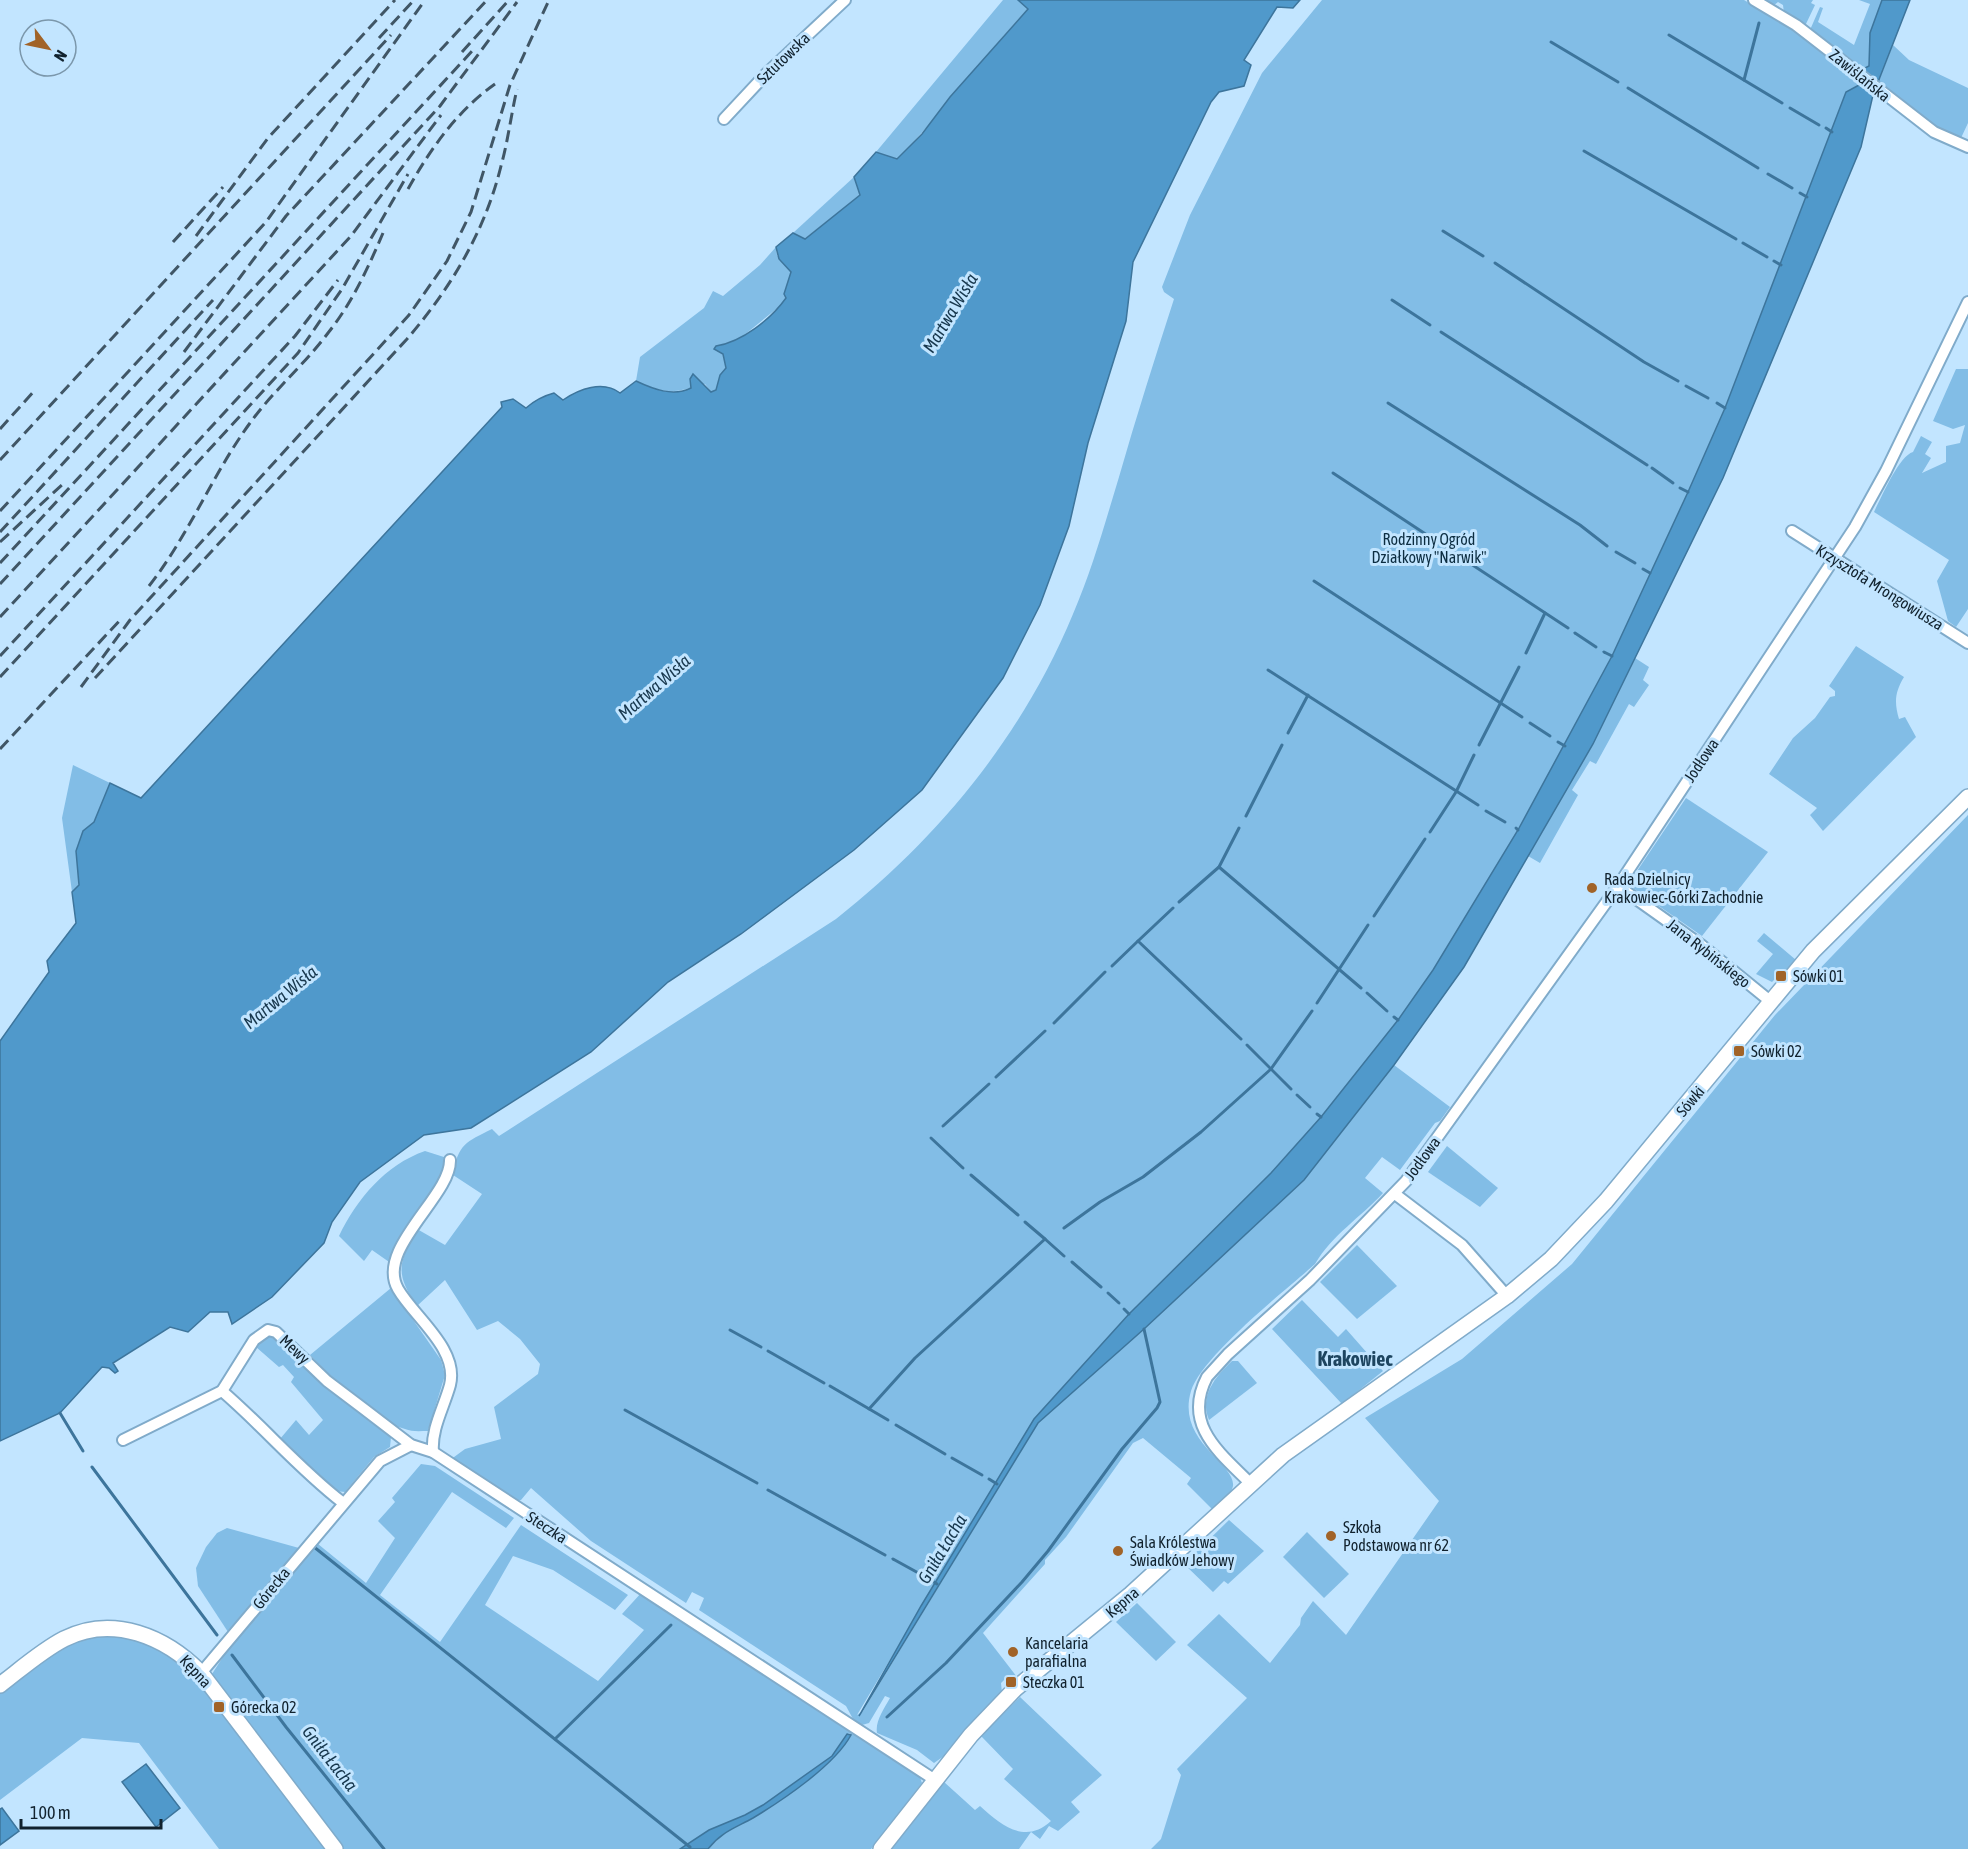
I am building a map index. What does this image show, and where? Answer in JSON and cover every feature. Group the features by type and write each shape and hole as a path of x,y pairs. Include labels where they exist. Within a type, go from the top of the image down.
{"street":[{"name":"Sztutowska","path":"724,119 774,67 845,0"},
{"name":"Zawiślańska","path":"1754,0 1796,25 1934,132 1968,147"},
{"name":"Jodłowa","path":"1251,1484 1214,1446 1203,1428 1199,1406 1202,1388 1207,1377 1228,1354 1310,1280 1395,1194 1618,886 1836,559 1886,471 1968,302"},
{"name":"Krzysztofa Mrongowiusza","path":"1792,531 1968,643"},
{"name":"Sówki","path":"1388,1380 1507,1296 1551,1259 1606,1202 1813,951 1968,797"},
{"name":"Jana Rybińskiego","path":"1618,886 1701,945 1770,1001"},
{"path":"411,1445 434,1452 432,1439 449,1385 451,1368 438,1341 394,1282 393,1271 414,1225 446,1178 450,1160"},
{"name":"Jodłowa","path":"1395,1194 1462,1245 1507,1296"},
{"name":"Mewy","path":"222,1391 258,1335 263,1331 272,1330 287,1340 327,1381 411,1445"},
{"name":"Kępna","path":"881,1849 971,1735 1015,1689 1131,1594 1251,1484 1308,1437 1388,1380"},
{"path":"123,1440 222,1391 259,1423 313,1480 342,1502"},
{"name":"Górecka","path":"201,1673 342,1502 380,1461 411,1445"},
{"name":"Steczka","path":"434,1452 935,1779"},
{"name":"Kępna","path":"0,1685 65,1639 105,1629 131,1631 158,1640 181,1654 201,1673 335,1849"}],"green space":[{"path":"1003,0 1018,0 1028,9 897,159 876,152"},
{"name":"Rodzinny Ogród Działkowy \"Narwik\"","path":"1322,0 1744,0 1793,29 1861,84 1846,92 1725,408 1612,656 1518,830 1433,970 1398,1020 1321,1117 1271,1173 1129,1314 1034,1419 857,1715 863,1711 1038,1423 1144,1329 1304,1180 1394,1065 1450,1107 1440,1121 1435,1123 1400,1170 1382,1157 1365,1178 1383,1193 1338,1235 1315,1264 1227,1342 1198,1377 1191,1391 1189,1409 1192,1424 1198,1437 1231,1477 1233,1486 1230,1493 1212,1509 1187,1484 1191,1478 1143,1438 1133,1443 1066,1537 1045,1560 1045,1564 983,1633 1017,1677 1007,1677 1001,1683 1002,1693 944,1756 934,1763 917,1750 877,1733 879,1720 890,1698 885,1696 869,1723 862,1725 853,1719 846,1706 699,1610 704,1598 692,1592 686,1603 591,1541 531,1488 521,1500 516,1501 450,1460 465,1449 501,1439 494,1407 538,1374 540,1364 520,1339 498,1321 477,1330 445,1280 417,1306 402,1276 403,1259 417,1229 445,1245 482,1194 453,1175 458,1157 465,1145 492,1129 499,1136 836,919 874,888 909,854 974,782 1003,742 1053,659 1086,580 1174,299 1164,292 1162,287 1190,215 1262,73"},
{"path":"1763,0 1813,0 1811,3 1815,5 1805,26 1784,13 1783,5 1778,2 1773,6"},
{"path":"1859,0 1882,0 1870,33 1869,66 1861,70 1810,30 1820,7 1823,8 1818,22 1854,45 1870,4"},
{"path":"1893,45 1909,60 1968,88 1968,123 1961,138 1941,131 1878,83"},
{"path":"854,177 861,195 804,239 793,233"},
{"path":"776,247 777,255 791,272 786,298 780,306 738,340 716,346 723,354 726,369 720,375 716,390 711,392 705,384 670,391 655,389 636,381 640,357 704,308 713,291 723,296 760,265"},
{"path":"1956,369 1968,369 1968,609 1956,627 1948,621 1937,581 1949,560 1874,512 1897,469 1902,461 1913,452 1921,436 1932,442 1925,454 1931,458 1922,473 1946,462 1946,446 1960,443 1965,425 1953,429 1933,421"},
{"path":"1856,646 1904,677 1896,697 1897,713 1899,719 1905,717 1916,737 1823,831 1810,815 1817,808 1769,774 1793,738 1815,718 1830,697 1835,696 1835,691 1829,686"},
{"path":"1635,658 1649,667 1643,680 1649,685 1634,707 1629,704 1596,764 1590,761 1572,790 1578,795 1540,863 1528,856 1593,744"},
{"path":"73,765 110,783 94,822 83,831 76,851 79,885 72,892 62,818"},
{"path":"1686,798 1768,852 1702,936 1633,888 1631,880"},
{"path":"1968,815 1968,1849 1151,1849 1161,1839 1181,1775 1177,1769 1247,1698 1187,1645 1219,1614 1270,1663 1300,1625 1301,1618 1313,1601 1346,1635 1439,1501 1365,1418 1462,1359 1572,1264 1775,1015"},
{"path":"1764,933 1796,960 1782,976 1780,974 1772,982 1756,974 1773,954 1757,941"},
{"path":"1447,1146 1498,1188 1480,1207 1428,1172"},
{"path":"425,1151 447,1158 447,1171 392,1264 372,1250 364,1261 339,1236 346,1222 354,1209 385,1174 397,1165"},
{"path":"1357,1245 1397,1286 1357,1319 1320,1282"},
{"path":"391,1288 441,1360 445,1375 428,1431 408,1430 378,1417 353,1398 310,1355"},
{"path":"1302,1300 1338,1337 1346,1329 1383,1371 1342,1404 1272,1329"},
{"path":"264,1335 274,1335 391,1437 390,1447 374,1457 345,1492 327,1486 318,1479 280,1439 296,1420 309,1435 323,1420 291,1382 294,1377 283,1365 279,1367 256,1347"},
{"path":"1232,1361 1238,1361 1257,1383 1209,1420 1206,1403 1210,1387"},
{"path":"421,1464 435,1466 514,1518 506,1528 452,1492 380,1595 440,1642 521,1525 628,1595 615,1610 553,1570 513,1556 485,1605 598,1681 644,1630 622,1614 642,1592 919,1774 922,1783 871,1849 708,1849 727,1830 752,1818 840,1751 851,1736 849,1733 832,1756 763,1805 709,1830 680,1849 341,1849 212,1674 255,1614 318,1544 366,1583 395,1538 378,1521 395,1502 392,1498"},
{"path":"1229,1520 1264,1551 1228,1584 1224,1581 1213,1592 1184,1564"},
{"path":"227,1528 299,1548 230,1635 198,1586 196,1568 206,1547 217,1533"},
{"path":"1307,1532 1349,1574 1324,1598 1283,1557"},
{"path":"1137,1603 1176,1642 1156,1661 1116,1622"},
{"path":"109,1634 142,1639 185,1664 328,1849 219,1849 139,1743 82,1738 0,1800 0,1691 37,1662 72,1641"},
{"path":"1020,1697 1102,1775 1071,1802 1080,1812 1058,1831 1049,1826 1040,1839 1031,1832 1019,1849 891,1849 944,1782 975,1810 980,1806 996,1820 1014,1830 1032,1831 1051,1821 1004,1779 1013,1769 981,1736"}],"water":[{"name":"Martwa Wisła","path":"1018,0 1300,0 1293,8 1277,7 1244,60 1251,65 1244,86 1219,92 1211,102 1133,262 1126,321 1088,443 1069,526 1040,605 1003,678 922,790 854,850 741,934 668,982 591,1052 471,1128 424,1135 360,1182 332,1222 324,1243 272,1297 232,1324 228,1312 210,1312 188,1332 170,1327 113,1363 118,1371 115,1373 109,1368 102,1367 60,1413 0,1441 0,1041 49,972 47,961 76,923 72,892 79,885 76,851 83,831 94,822 110,783 141,798 502,407 501,402 513,399 526,408 554,393 563,400 576,392 599,387 613,389 620,393 636,381 670,392 684,391 691,388 690,379 693,374 711,392 716,390 720,375 726,368 723,354 714,349 716,346 746,335 772,314 786,298 784,294 791,272 779,259 776,247 793,233 805,239 860,195 854,177 876,152 897,159 922,134 950,97 1028,9"},
{"name":"Gniła Łacha","path":"1882,0 1910,0 1873,95 1861,147 1723,478 1593,744 1464,967 1394,1065 1304,1180 1144,1329 1038,1423 859,1716 921,1606 1034,1419 1129,1314 1271,1173 1321,1117 1398,1020 1433,970 1518,830 1612,656 1725,408 1846,92 1861,84 1863,69 1869,66 1870,33"},
{"path":"847,1734 851,1735 821,1770 779,1802 723,1834 708,1849 680,1849 709,1830 763,1805 832,1756"},
{"path":"146,1764 180,1808 156,1827 122,1782"},
{"path":"2,1808 19,1831 0,1845 0,1809"}],"waterway":[{"path":"1744,80 1759,23"},
{"path":"1669,35 1782,103"},
{"path":"1551,42 1618,82"},
{"path":"1628,88 1758,168"},
{"path":"1790,108 1819,125"},
{"path":"1826,128 1832,132"},
{"path":"1584,151 1736,239"},
{"path":"1768,174 1792,188"},
{"path":"1800,193 1807,197"},
{"path":"1443,231 1483,256"},
{"path":"1743,243 1767,257"},
{"path":"1774,261 1781,265"},
{"path":"1495,263 1644,362 1678,381"},
{"path":"1392,300 1430,325"},
{"path":"1441,332 1647,465"},
{"path":"1686,386 1708,398"},
{"path":"1388,403 1580,525 1607,546"},
{"path":"1717,403 1725,408"},
{"path":"1652,468 1673,483"},
{"path":"1333,473 1568,628"},
{"path":"1680,488 1688,492"},
{"path":"1616,552 1635,563"},
{"path":"1643,569 1650,573"},
{"path":"1314,581 1522,717"},
{"path":"1526,653 1545,613"},
{"path":"1575,633 1596,647"},
{"path":"1604,652 1612,656"},
{"path":"1479,745 1519,667"},
{"path":"1268,670 1478,805"},
{"path":"1288,733 1308,695"},
{"path":"1530,723 1550,736"},
{"path":"1558,742 1565,746"},
{"path":"1246,816 1282,745"},
{"path":"1430,832 1456,792 1474,755"},
{"path":"1486,811 1505,822"},
{"path":"1239,828 1219,867 1361,988"},
{"path":"1374,916 1425,839"},
{"path":"1179,902 1219,867"},
{"path":"1173,908 1138,941 1241,1039"},
{"path":"1317,1003 1368,925"},
{"path":"1112,966 1138,941"},
{"path":"1054,1023 1105,972"},
{"path":"1367,993 1387,1011"},
{"path":"1064,1228 1100,1202 1143,1177 1201,1132 1271,1069 1312,1011"},
{"path":"1394,1017 1398,1020"},
{"path":"996,1077 1045,1031"},
{"path":"1247,1045 1291,1089"},
{"path":"943,1126 989,1084"},
{"path":"1297,1095 1310,1107"},
{"path":"1317,1114 1321,1117"},
{"path":"931,1138 963,1168"},
{"path":"971,1175 1018,1215"},
{"path":"1025,1222 1045,1239"},
{"path":"869,1409 915,1358 1045,1239 1064,1256"},
{"path":"1072,1262 1101,1287"},
{"path":"1108,1293 1119,1303"},
{"path":"1124,1309 1129,1314"},
{"path":"887,1717 946,1663 1022,1582 1048,1551 1122,1449 1157,1408 1160,1402 1144,1329"},
{"path":"730,1330 761,1347"},
{"path":"768,1351 824,1383"},
{"path":"830,1386 888,1420"},
{"path":"625,1410 757,1483"},
{"name":"Gniła Łacha","path":"60,1413 83,1451"},
{"path":"896,1425 945,1454"},
{"path":"952,1458 982,1475"},
{"name":"Gniła Łacha","path":"92,1467 217,1635"},
{"path":"989,1479 997,1484"},
{"path":"768,1490 885,1555"},
{"path":"314,1547 690,1847"},
{"path":"893,1559 922,1575"},
{"path":"929,1579 937,1584"},
{"path":"555,1739 671,1625"},
{"name":"Gniła Łacha","path":"232,1655 286,1727 384,1849"}],"railway":[{"path":"196,236 268,138 395,0"},
{"path":"379,38 414,0"},
{"path":"0,511 266,222 425,0"},
{"path":"184,352 286,216 487,0"},
{"path":"462,52 509,0"},
{"path":"81,687 130,620 409,315 447,261 471,212 510,85 549,0"},
{"path":"0,584 440,106 517,2"},
{"path":"0,460 391,35"},
{"path":"0,563 474,49"},
{"path":"408,189 446,131 469,106 495,84"},
{"path":"95,678 407,339 438,300 464,258 486,213 503,157 517,89"},
{"path":"0,617 351,236 441,115"},
{"path":"0,677 298,353 342,289 408,174"},
{"path":"173,242 223,187"},
{"path":"149,586 176,546 250,423 319,345 345,310 383,233"},
{"path":"0,656 295,336 338,280"},
{"path":"0,532 213,300"},
{"path":"0,429 36,389"},
{"path":"0,542 64,483"},
{"path":"0,749 122,618"}],"place":[{"name":"Rada Dzielnicy Krakowiec-Górki Zachodnie","path":"1592,888"},
{"name":"Sówki 01","path":"1781,976"},
{"name":"Sówki 02","path":"1739,1051"},
{"name":"Szkoła Podstawowa nr 62","path":"1331,1536"},
{"name":"Sala Królestwa Świadków Jehowy","path":"1118,1551"},
{"name":"Kancelaria parafialna","path":"1013,1652"},
{"name":"Steczka 01","path":"1011,1682"},
{"name":"Górecka 02","path":"219,1707"}],"district":[{"name":"Krakowiec","path":"1355,1358"}]}
